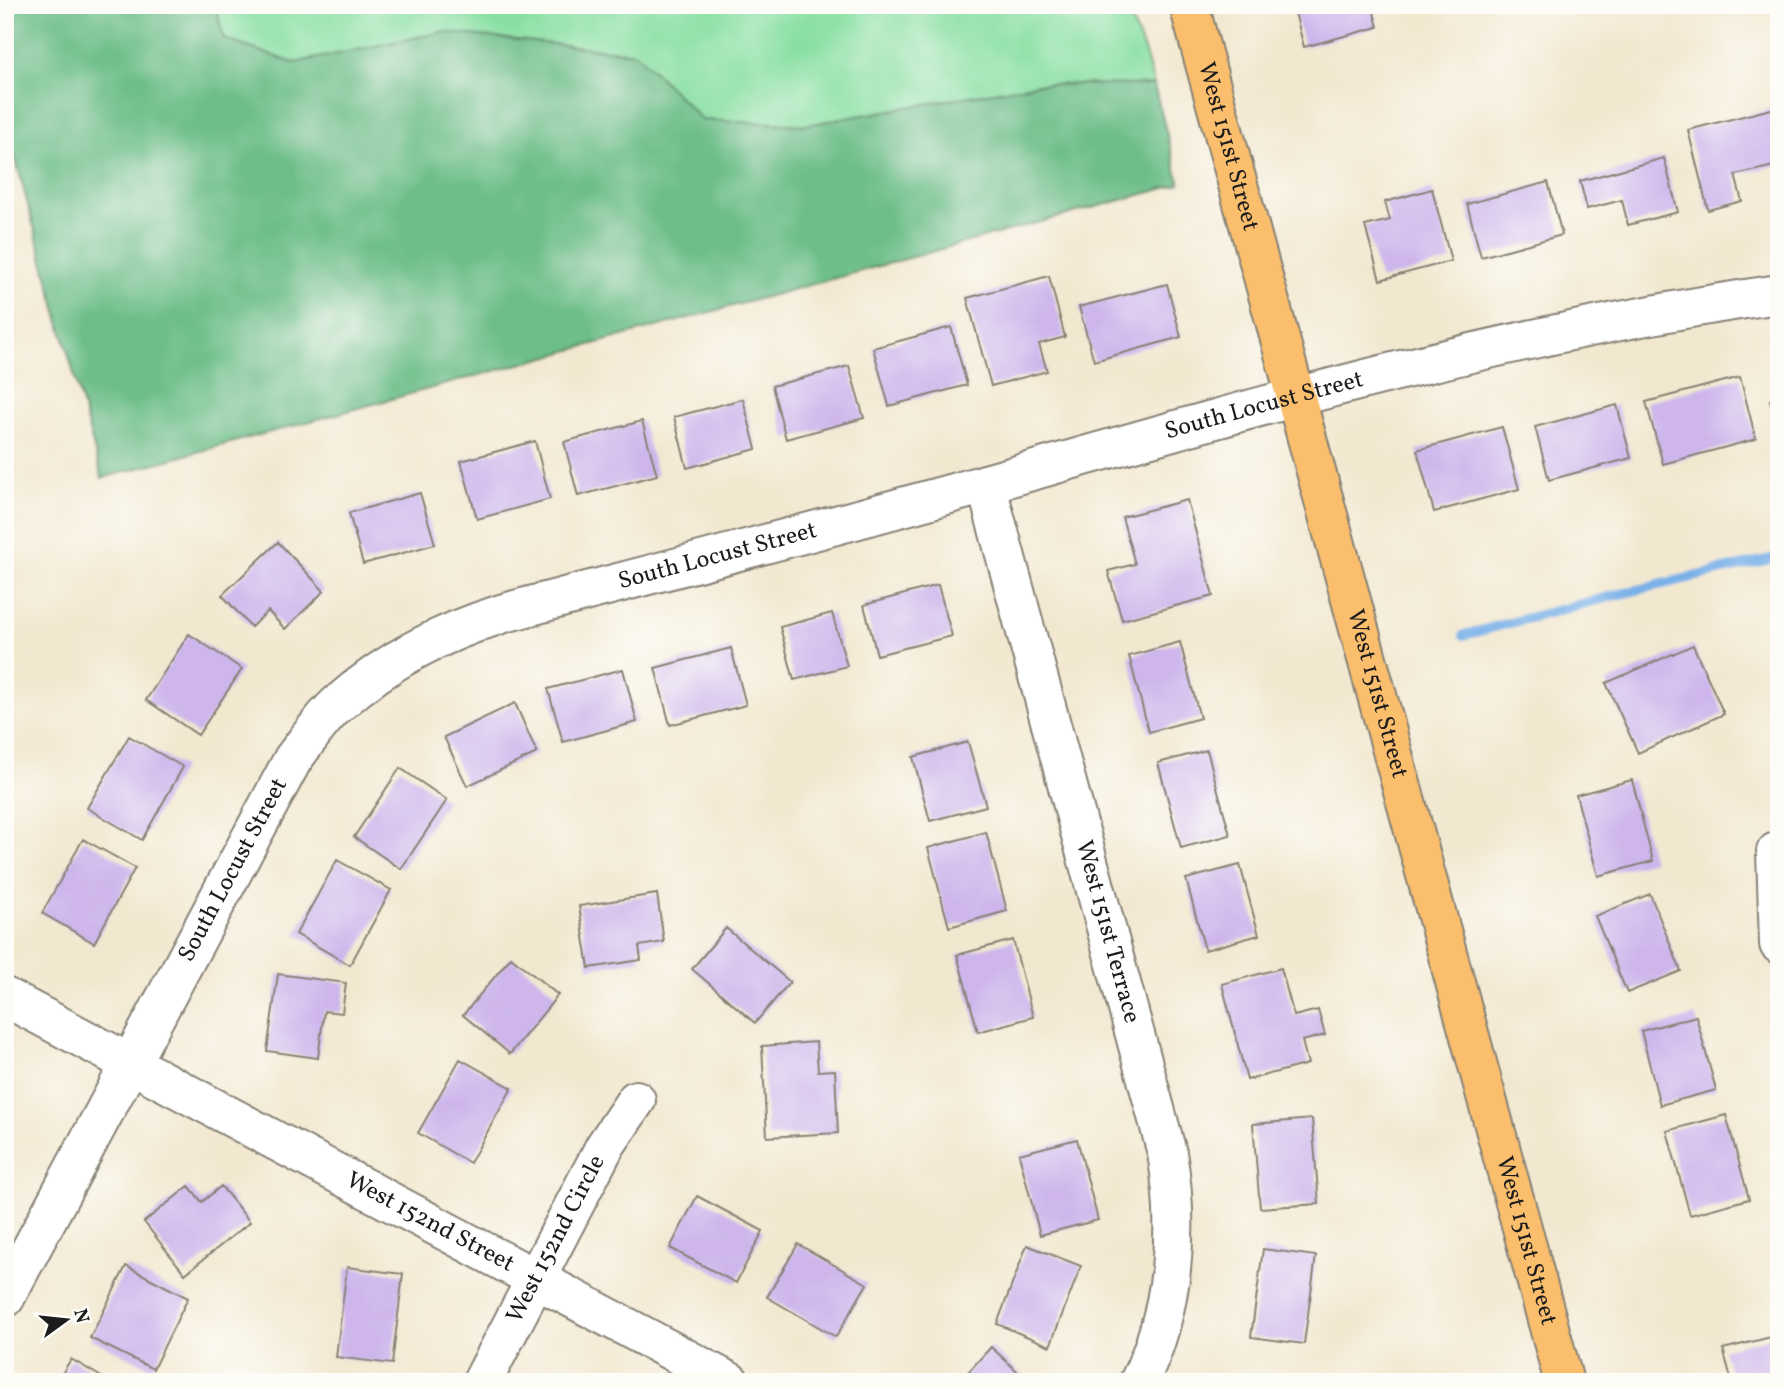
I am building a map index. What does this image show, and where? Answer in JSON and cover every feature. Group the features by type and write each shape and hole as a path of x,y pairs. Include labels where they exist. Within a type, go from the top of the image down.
{"main road":[{"name":"West 151st Street","path":"1189,5 1564,1382"}],"street":[{"name":"South Locust Street","path":"5,1298 293,759 336,705 402,655 449,631 504,613 986,484 1296,396 1469,353 1626,319 1779,294"},
{"name":"West 151st Terrace","path":"986,484 1171,1175 1174,1198 1173,1252 1164,1311 1139,1382"},
{"path":"1776,852 1779,944"},
{"name":"West 152nd Street","path":"5,997 730,1382"},
{"name":"West 152nd Circle","path":"482,1382 605,1146 636,1100"}],"green space":[{"path":"5,5 215,5 224,39 294,63 443,32 636,53 702,120 807,125 1038,84 1154,85 1180,184 102,478 5,120"},
{"path":"215,5 1125,5 1144,50 1154,85 1038,84 807,125 702,120 636,53 443,32 294,63 224,39"}],"building":[{"path":"1293,5 1372,5 1378,27 1304,47"},
{"path":"1779,107 1779,165 1735,175 1742,201 1708,210 1688,130"},
{"path":"1664,158 1678,212 1628,225 1622,200 1587,209 1580,181"},
{"path":"1548,182 1562,235 1481,257 1467,204"},
{"path":"1432,189 1451,261 1380,280 1365,226 1390,220 1385,202"},
{"path":"1049,276 1065,337 1039,344 1047,371 991,386 967,298"},
{"path":"1167,284 1181,337 1094,361 1079,307"},
{"path":"951,327 967,385 889,406 873,348"},
{"path":"849,366 864,418 786,439 772,386"},
{"path":"1740,377 1756,439 1663,464 1646,402"},
{"path":"1779,397 1779,430 1778,430 1770,400"},
{"path":"743,399 756,449 687,468 674,417"},
{"path":"1617,405 1631,458 1549,480 1535,427"},
{"path":"642,421 657,475 578,496 564,442"},
{"path":"1502,427 1519,489 1434,512 1417,450"},
{"path":"535,441 550,499 477,519 461,461"},
{"path":"420,493 435,544 363,564 349,513"},
{"path":"1187,500 1213,596 1122,620 1108,571 1135,564 1122,517"},
{"path":"278,542 324,591 285,629 268,611 251,627 222,595"},
{"path":"938,585 952,636 877,655 864,605"},
{"path":"832,613 847,666 794,680 780,627"},
{"path":"189,634 242,669 198,735 146,700"},
{"path":"1180,642 1200,718 1149,732 1129,656"},
{"path":"1693,645 1724,714 1638,753 1606,683"},
{"path":"731,648 746,705 670,725 655,668"},
{"path":"623,669 637,722 563,742 548,689"},
{"path":"515,703 537,753 467,786 444,737"},
{"path":"129,736 183,767 142,840 87,808"},
{"path":"968,742 986,806 930,821 913,757"},
{"path":"1207,750 1230,835 1181,848 1158,763"},
{"path":"400,768 447,800 401,869 354,837"},
{"path":"1632,780 1653,861 1598,876 1576,795"},
{"path":"986,832 1007,911 949,927 928,848"},
{"path":"83,839 135,868 94,943 42,913"},
{"path":"337,860 391,890 350,965 296,934"},
{"path":"1240,865 1259,935 1205,950 1186,879"},
{"path":"657,894 664,942 639,946 641,960 589,968 579,906"},
{"path":"1650,894 1681,971 1627,993 1595,916"},
{"path":"726,928 790,982 755,1023 692,969"},
{"path":"1013,940 1033,1017 978,1032 957,955"},
{"path":"511,957 558,995 510,1054 463,1015"},
{"path":"1281,968 1294,1016 1318,1010 1325,1035 1302,1041 1308,1064 1247,1080 1222,984"},
{"path":"278,974 346,983 342,1013 324,1011 318,1058 267,1051"},
{"path":"1696,1016 1716,1090 1660,1105 1641,1031"},
{"path":"816,1042 818,1071 835,1070 838,1133 767,1137 762,1046"},
{"path":"460,1059 512,1088 470,1163 418,1133"},
{"path":"1726,1115 1749,1199 1690,1215 1667,1131"},
{"path":"1312,1119 1319,1204 1260,1208 1253,1124"},
{"path":"1077,1139 1098,1220 1040,1235 1019,1154"},
{"path":"189,1186 202,1202 221,1186 250,1222 185,1274 144,1222"},
{"path":"697,1196 763,1231 736,1283 670,1248"},
{"path":"798,1244 867,1284 836,1337 767,1297"},
{"path":"1027,1245 1081,1266 1050,1346 997,1324"},
{"path":"1263,1249 1316,1256 1304,1344 1251,1337"},
{"path":"126,1266 188,1298 153,1369 90,1338"},
{"path":"347,1267 403,1274 392,1364 336,1357"},
{"path":"1779,1335 1779,1382 1732,1382 1723,1349"},
{"path":"991,1347 1029,1382 959,1382"},
{"path":"71,1359 110,1382 57,1382"}],"waterway":[{"path":"1464,635 1620,594 1779,557"}]}
